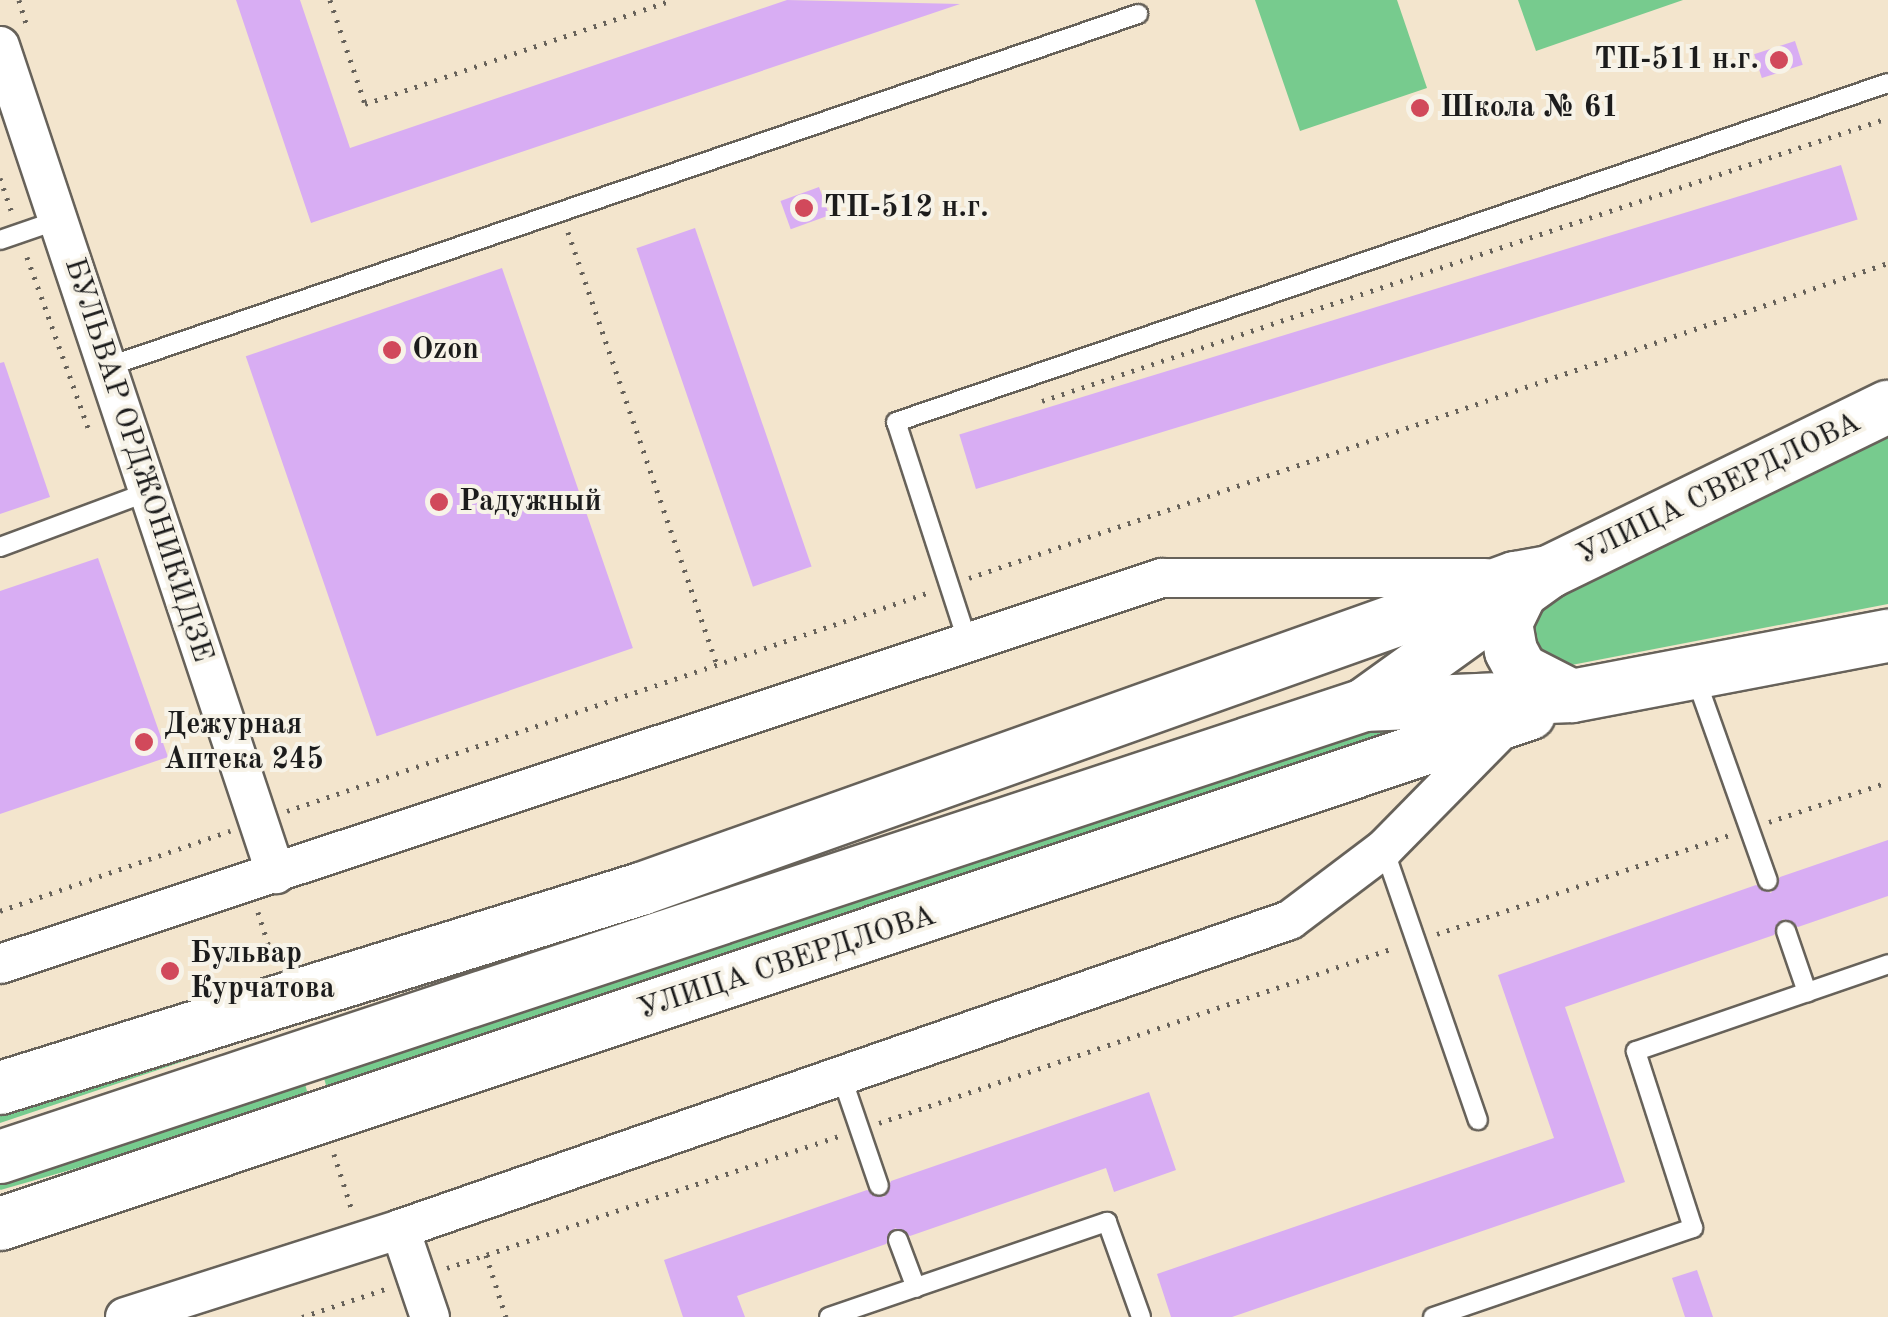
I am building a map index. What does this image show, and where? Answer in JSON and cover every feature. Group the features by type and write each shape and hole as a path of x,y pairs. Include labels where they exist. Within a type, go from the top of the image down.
{"main road":[{"name":"УЛИЦА СВЕРДЛОВА","path":"0,1088 640,889 1529,580 1888,406"},
{"name":"УЛИЦА СВЕРДЛОВА","path":"1364,705 1529,580"},
{"path":"1529,580 1506,623 1511,651 1522,670 1572,696"},
{"name":"УЛИЦА СВЕРДЛОВА","path":"0,1157 1364,705 1572,696 1695,676 1888,636"},
{"name":"УЛИЦА СВЕРДЛОВА","path":"0,1224 1510,722 1572,696"}],"street":[{"name":"БУЛЬВАР ОРДЖОНИКИДЗЕ","path":"1,54 276,874"},
{"path":"0,964 1162,578 1529,580"},
{"path":"125,1317 400,1229 1290,920 1384,849 1510,722"},
{"path":"400,1229 430,1317"}],"lane":[{"path":"107,368 1138,14"},
{"path":"968,642 896,422 1888,83"},
{"path":"0,240 58,220"},
{"path":"0,547 148,492"},
{"path":"1695,676 1768,881"},
{"path":"1384,849 1478,1120"},
{"path":"1786,931 1806,992"},
{"path":"1433,1317 1693,1228 1636,1051 1888,964"},
{"path":"840,1075 879,1186"},
{"path":"829,1317 1107,1222 1141,1317"},
{"path":"898,1240 916,1288"}],"path":[{"path":"330,0 365,104 672,0"},
{"path":"1027,406 1888,118"},
{"path":"566,228 716,665"},
{"path":"302,1317 1888,782"},
{"path":"486,1256 506,1317"}],"green space":[{"path":"1255,0 1397,0 1427,88 1300,131"},
{"path":"1518,0 1683,0 1536,51"},
{"path":"1888,427 1888,604 1556,668 1517,625 1523,613"},
{"path":"1383,723 1395,732 329,1096 324,1078"},
{"path":"286,1027 0,1123 0,1104"},
{"path":"305,1084 310,1101 0,1190 0,1171"}],"building":[{"path":"236,0 300,0 350,148 787,0 960,4 311,223"},
{"name":"ТП-511 н.г.","path":"1795,41 1803,65 1762,78 1754,54"},
{"path":"1841,165 1858,220 976,489 959,435"},
{"name":"ТП-512 н.г.","path":"819,187 829,215 791,229 780,201"},
{"path":"695,228 812,566 753,587 636,248"},
{"name":"Радужный","path":"502,268 633,648 377,736 246,356"},
{"path":"4,362 50,497 0,514 0,363"},
{"path":"98,558 168,757 0,814 0,591"},
{"path":"1888,840 1888,896 1798,927 1783,919 1774,935 1565,1007 1625,1182 1232,1317 1171,1317 1157,1274 1554,1138 1498,975 1756,885 1771,893 1780,877"},
{"path":"1149,1092 1176,1170 1114,1192 1106,1168 910,1236 895,1228 886,1244 737,1296 745,1317 683,1317 664,1260 867,1190 884,1197 891,1181"},
{"path":"1697,1270 1713,1317 1685,1317 1672,1278"}],"place":[{"name":"ТП-511 н.г.","path":"1779,60"},
{"name":"Школа № 61","path":"1420,108"},
{"name":"ТП-512 н.г.","path":"804,208"},
{"name":"Ozon","path":"392,350"},
{"name":"Радужный","path":"439,502"},
{"name":"Дежурная Аптека 245","path":"144,742"},
{"name":"Бульвар Курчатова","path":"170,971"}]}
